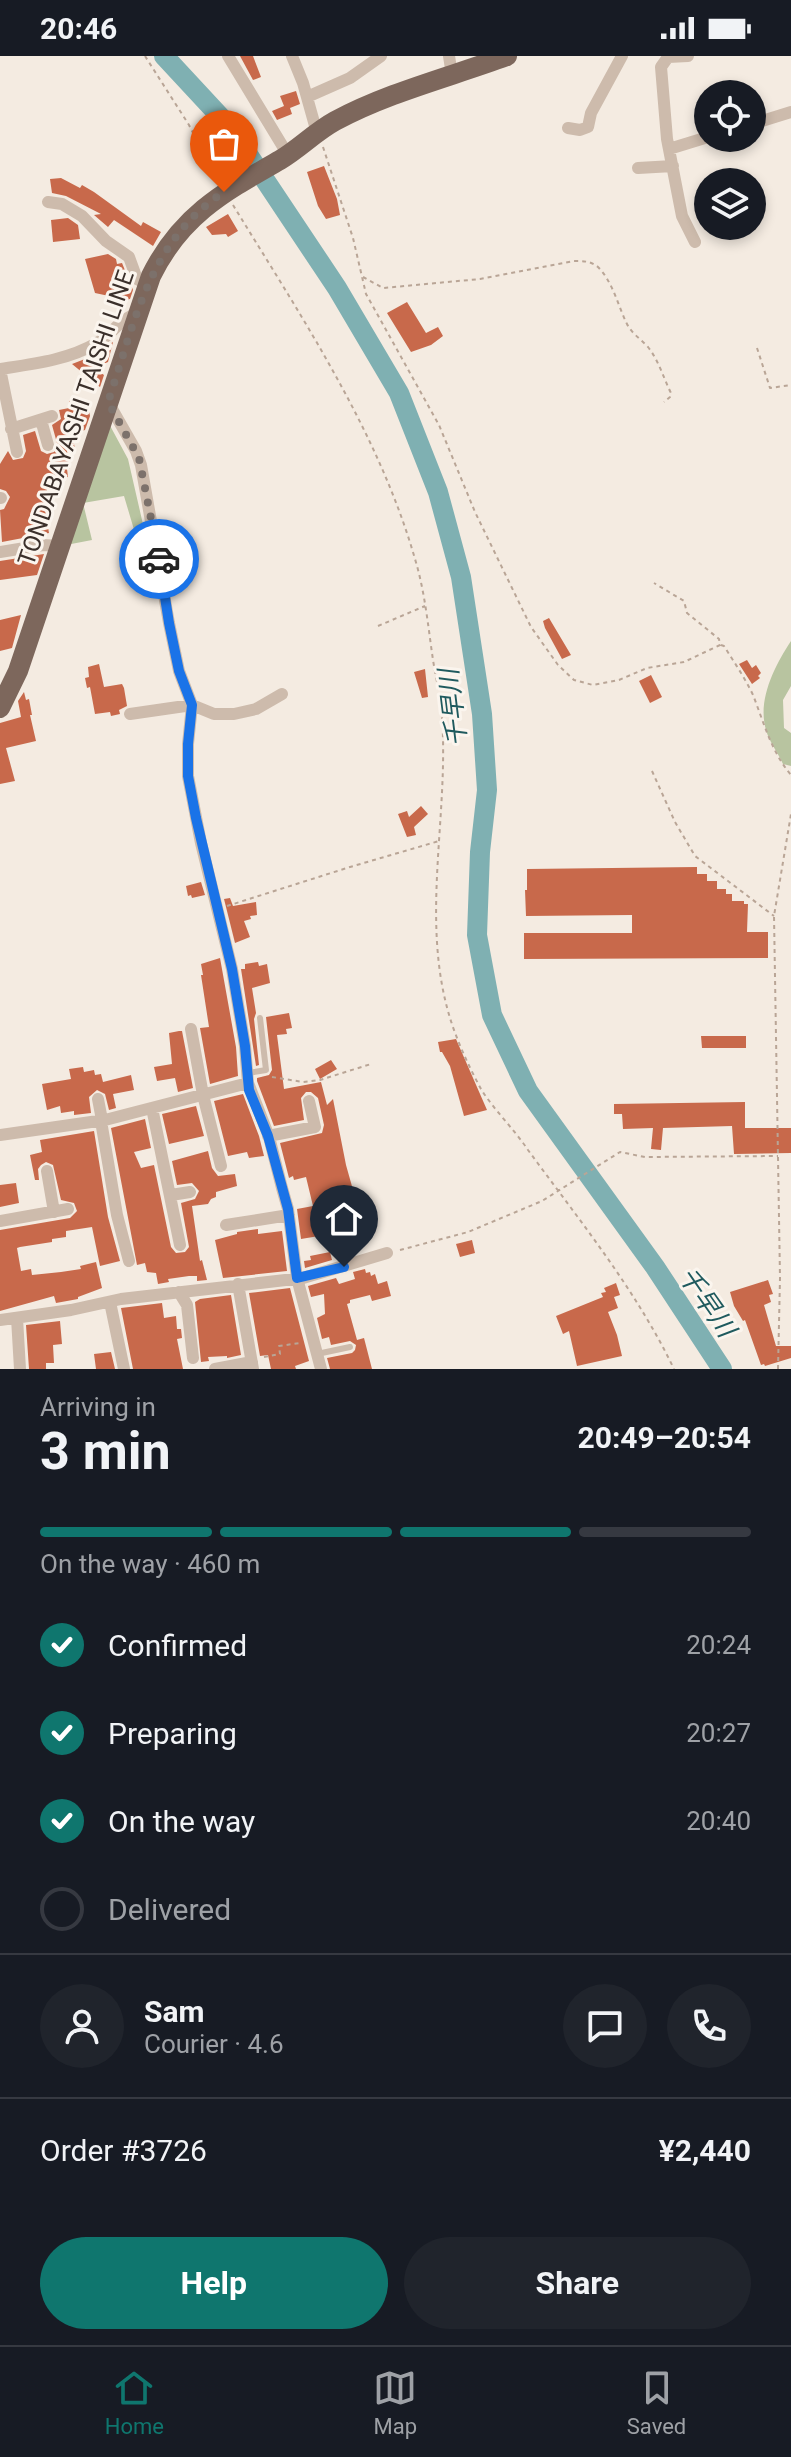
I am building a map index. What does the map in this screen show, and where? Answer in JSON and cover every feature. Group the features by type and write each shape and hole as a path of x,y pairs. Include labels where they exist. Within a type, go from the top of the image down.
{"main road":[{"name":"TONDABAYASHI TAISHI LINE","path":"0,708 18,671 148,285 164,252 184,225 228,190 286,157 334,122 451,66 507,56"}],"street":[{"path":"228,56 286,157"},
{"path":"292,56 317,133"},
{"path":"307,97 350,78 381,56"},
{"path":"568,128 580,130 588,127 591,113 622,56"},
{"path":"688,56 668,57 661,67 669,149 682,216 695,242"},
{"path":"766,120 791,112"},
{"path":"669,149 694,141"},
{"path":"638,168 673,166"},
{"path":"48,202 62,204 82,216 106,241 129,257 137,279 148,285"},
{"path":"17,452 0,369 66,357 106,338 126,319 138,313"},
{"path":"108,402 139,458 179,671 192,705 188,776 199,833 232,969 248,1078 268,1136 289,1215 297,1278 321,1369"},
{"path":"11,429 47,418 48,445"},
{"path":"0,552 43,545 60,546"},
{"path":"130,714 192,705 214,714 234,714 256,709 282,694"},
{"path":"191,1029 221,1166"},
{"path":"0,1135 101,1120 203,1095 248,1078"},
{"path":"98,1099 117,1215 129,1261"},
{"path":"268,1136 320,1126 309,1101"},
{"path":"152,1108 180,1245"},
{"path":"47,1171 54,1212"},
{"path":"171,1195 190,1192"},
{"path":"0,1221 68,1209"},
{"path":"226,1225 289,1215"},
{"path":"0,1320 179,1292 297,1278 387,1253"},
{"path":"215,1369 252,1363 238,1284"},
{"path":"179,1292 187,1305 187,1350"},
{"path":"110,1302 124,1369"},
{"path":"17,1318 20,1369"}],"lane":[{"path":"248,1078 266,1070 260,1018"},
{"path":"317,1354 350,1347"}],"path":[{"path":"145,56 228,190 361,422 416,559 442,715 436,950 451,1021 482,1090 559,1192 655,1330 674,1369"},
{"path":"317,133 353,238 366,294 439,425 475,512 524,613 558,665 574,680 593,685 619,680 647,668 684,662 720,645"},
{"path":"362,276 383,288 480,279 587,261 596,265 617,298 627,326 646,345 661,370 671,393 664,402"},
{"path":"757,348 770,388 791,385"},
{"path":"654,583 684,601 687,613 719,639 720,645"},
{"path":"378,626 426,605"},
{"path":"720,645 724,646 741,672 765,731 791,775"},
{"path":"652,771 675,822 695,856 774,916"},
{"path":"778,1369 774,916 791,814"},
{"path":"218,909 440,841"},
{"path":"248,1078 273,1076 303,1082 320,1080 371,1064"},
{"path":"387,1253 468,1232 559,1192 620,1152 645,1157 778,1156"},
{"path":"252,1363 280,1354 279,1346 314,1340"}],"green space":[{"path":"107,420 128,459 145,533 135,533 124,496 83,503 92,540 66,545"},
{"path":"791,641 791,686 783,700 784,728 791,733 791,766 783,764 767,734 764,707 769,683"}],"building":[{"path":"240,56 253,56 261,77 253,80"},
{"path":"296,91 300,104 290,108 292,114 277,120 272,111 284,106 280,96"},
{"path":"324,166 340,215 326,219 318,206 307,172"},
{"path":"61,178 94,192 141,226 143,222 161,232 153,246 114,220 108,227 94,215 101,214 66,196 52,193 50,179"},
{"path":"228,214 238,231 228,237 226,234 212,235 206,227"},
{"path":"68,218 78,225 80,239 53,242 51,220"},
{"path":"108,254 116,259 117,264 122,263 133,290 130,299 117,302 109,296 95,293 85,259"},
{"path":"407,302 426,333 438,327 443,336 431,345 411,352 387,313"},
{"path":"113,342 108,362 94,368 104,375 100,387 72,364"},
{"path":"82,398 90,416 85,430 72,434 75,449 67,451 68,477 47,480 47,492 42,493 49,533 2,542 0,510 4,509 10,497 0,489 0,464 8,451 13,460 23,458 26,451 23,435 35,431 41,451 47,454 54,452 57,443 52,425 61,419 59,410 69,408 69,401"},
{"path":"44,554 37,575 0,580 0,561"},
{"path":"21,615 12,648 0,651 0,620"},
{"path":"549,618 571,655 562,659 545,628 543,621"},
{"path":"747,660 752,668 756,665 761,673 752,684 739,664"},
{"path":"99,664 104,687 122,684 124,688 127,706 119,710 120,714 95,714 90,687 87,688 85,678 89,677 88,667"},
{"path":"425,669 428,697 422,698 414,672"},
{"path":"651,675 662,697 650,703 639,681"},
{"path":"24,692 26,700 29,699 36,741 6,748 15,781 0,784 0,723 21,717 18,701"},
{"path":"421,806 428,814 414,827 416,835 407,837 398,814 407,811 409,817"},
{"path":"697,867 697,874 707,874 707,881 717,881 717,889 726,889 726,894 732,894 732,901 748,904 747,932 768,932 768,958 524,959 524,933 632,933 632,915 526,916 527,869"},
{"path":"201,882 205,895 188,896 186,886"},
{"path":"230,898 233,906 256,902 257,915 244,921 250,937 235,943 224,899"},
{"path":"220,958 238,1076 210,1084 200,1028 209,1027 201,964"},
{"path":"258,962 259,966 267,964 270,983 252,988 259,1065 256,1066 241,969 245,969 245,964"},
{"path":"289,1013 292,1028 286,1029 287,1034 277,1035 284,1089 321,1082 327,1105 333,1099 355,1197 360,1196 365,1210 360,1211 366,1226 354,1231 357,1242 329,1250 325,1235 301,1239 297,1209 313,1206 306,1177 289,1178 280,1143 322,1133 324,1125 318,1098 306,1092 301,1098 304,1120 274,1126 257,1081 257,1078 269,1075 272,1070 266,1017"},
{"path":"182,1031 193,1088 178,1092 175,1078 157,1081 154,1067 172,1064 169,1033"},
{"path":"701,1036 746,1036 746,1048 702,1048"},
{"path":"456,1039 487,1110 464,1116 450,1066 440,1052 438,1042"},
{"path":"331,1060 337,1069 320,1079 315,1069"},
{"path":"83,1067 84,1072 94,1070 95,1075 101,1074 103,1082 131,1075 134,1090 113,1094 116,1108 109,1110 105,1094 97,1090 89,1097 91,1113 61,1113 60,1106 47,1110 42,1084 71,1079 69,1069"},
{"path":"243,1094 264,1156 249,1158 247,1152 228,1156 214,1101"},
{"path":"745,1102 745,1128 791,1128 791,1153 734,1154 732,1126 663,1128 661,1150 651,1149 653,1128 623,1129 622,1114 614,1114 614,1104"},
{"path":"196,1106 204,1136 169,1144 162,1114"},
{"path":"145,1119 151,1148 134,1152 141,1168 154,1165 171,1247 176,1253 185,1252 189,1247 181,1203 195,1199 199,1191 192,1183 177,1185 172,1161 208,1151 212,1168 218,1176 235,1174 237,1186 216,1192 216,1197 208,1204 192,1206 200,1261 207,1280 197,1281 197,1276 189,1276 158,1284 156,1273 147,1272 145,1263 137,1265 111,1128"},
{"path":"94,1131 108,1217 120,1261 100,1266 92,1227 66,1231 66,1237 52,1239 52,1242 17,1248 21,1271 31,1269 32,1275 81,1269 80,1266 96,1262 102,1288 78,1299 56,1303 54,1296 0,1311 0,1230 70,1218 77,1211 74,1203 61,1200 53,1165 46,1162 41,1165 38,1169 39,1180 35,1180 30,1155 42,1152 40,1140"},
{"path":"16,1183 19,1203 0,1207 0,1185"},
{"path":"258,1229 258,1234 282,1231 287,1271 223,1278 215,1240"},
{"path":"472,1240 475,1253 460,1257 456,1244"},
{"path":"330,1252 332,1260 305,1268 304,1261 311,1260 310,1256"},
{"path":"365,1269 371,1276 375,1274 378,1284 387,1281 391,1296 372,1301 370,1295 350,1300 347,1304 357,1340 364,1338 372,1369 330,1369 327,1358 352,1353 356,1345 350,1341 331,1345 329,1337 322,1339 317,1318 325,1314 324,1294 311,1297 308,1286 336,1278 339,1284 355,1279 353,1272"},
{"path":"768,1280 773,1294 769,1295 771,1302 764,1305 776,1346 791,1346 791,1358 765,1366 761,1365 745,1320 734,1306 730,1292"},
{"path":"616,1283 620,1295 614,1297 618,1308 608,1312 622,1356 577,1366 569,1331 563,1334 556,1316 603,1297 601,1293 606,1292 604,1288"},
{"path":"290,1288 309,1361 295,1366 296,1369 271,1369 268,1355 260,1356 249,1293"},
{"path":"231,1295 241,1355 208,1357 209,1361 201,1362 195,1302"},
{"path":"162,1303 164,1318 176,1316 177,1329 181,1329 182,1338 177,1339 183,1369 133,1369 121,1308"},
{"path":"60,1321 62,1344 53,1345 54,1363 46,1363 46,1369 29,1369 26,1325"},
{"path":"111,1352 115,1369 96,1369 94,1354"}],"waterway":[{"name":"千早川","path":"164,56 229,126 337,288 399,393 438,492 461,577 482,714 487,790 480,852 477,935 492,1015 528,1091 655,1267 722,1369"}],"way so far":[{"path":"159,559 139,458 108,402 157,265 184,225 224,192"}],"route":[{"path":"159,559 179,671 192,705 188,776 196,818 232,969 249,1090 268,1136 288,1209 297,1278 344,1267"}]}
